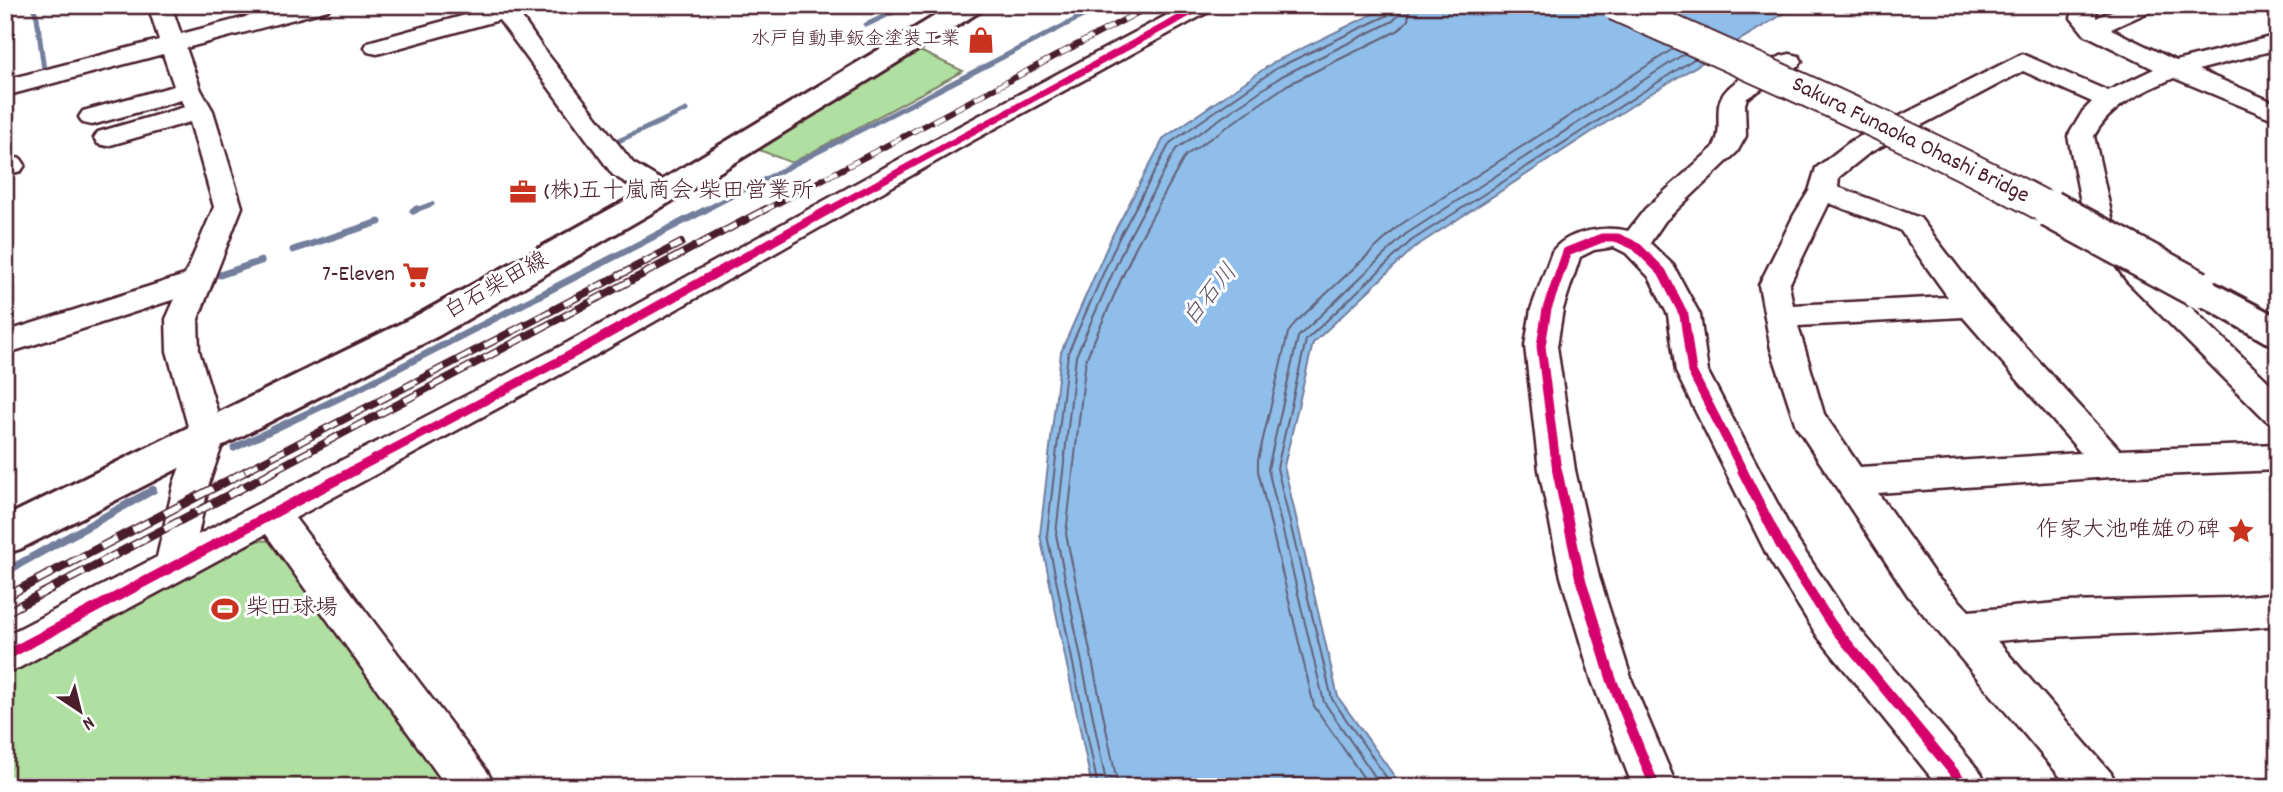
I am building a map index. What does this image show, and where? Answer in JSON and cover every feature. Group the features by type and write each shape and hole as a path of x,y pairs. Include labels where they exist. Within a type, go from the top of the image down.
{"main road":[{"name":"白石柴田線","path":"5,537 427,326 663,193 972,5"},
{"name":"Sakura Funaoka Ohashi Bridge","path":"1615,5 1854,112 1989,177 2278,333"}],"street":[{"path":"159,5 228,207 182,319 183,351 208,437 199,458 187,502 174,564"},
{"path":"5,88 320,5"},
{"path":"5,656 576,352 962,135 1204,5"},
{"path":"2091,17 2145,5"},
{"path":"506,13 623,169 663,193"},
{"path":"377,47 506,13"},
{"path":"404,52 506,13"},
{"path":"2091,17 2172,68 2278,113"},
{"path":"2278,42 2172,68 2110,101 2084,124 2081,136 2099,223 2138,274 2278,411"},
{"path":"1633,245 1655,215 1724,152 1732,136 1732,104 1736,94 1790,61"},
{"path":"2096,787 1922,586 1808,418 1787,349 1774,285 1808,215 1824,191 1826,174 1860,147 2022,61 2110,101"},
{"path":"99,127 194,101"},
{"path":"1824,191 1910,224 1971,306 2111,464"},
{"path":"1655,787 1612,681 1580,577 1555,458 1541,346 1547,309 1567,252 1602,238 1618,238 1650,257 1675,293 1684,315 1692,372 1782,548 1832,625 1966,787"},
{"path":"5,343 198,281"},
{"path":"1782,316 1971,306"},
{"path":"1849,481 2111,464 2278,457"},
{"path":"271,513 473,787"},
{"path":"1961,628 2067,618 2229,614 2278,609"}],"green space":[{"path":"920,51 963,71 792,163 757,149"},
{"name":"柴田球場","path":"252,540 273,541 452,787 5,787 5,676"}],"water":[{"name":"白石川","path":"1391,5 1798,5 1650,94 1415,247 1313,343 1284,466 1338,697 1402,787 1092,787 1040,535 1061,352 1112,236 1164,138 1274,62"}],"waterway":[{"path":"32,5 37,17 44,70"},
{"path":"866,25 908,5"},
{"path":"703,211 1104,5"},
{"path":"614,143 686,110"},
{"path":"417,209 413,211 432,204"},
{"path":"234,448 358,389 707,209"},
{"path":"293,250 379,222"},
{"path":"220,275 261,261"},
{"path":"5,572 153,490"}],"railway":[{"path":"763,211 1152,5"},
{"path":"272,471 766,209"},
{"path":"245,471 681,243"},
{"path":"5,597 248,470"},
{"path":"5,613 276,470"}],"cycle path":[{"path":"5,656 576,352 963,135 1204,5"},
{"path":"1655,787 1612,681 1580,577 1557,470 1541,346 1547,309 1567,252 1602,238 1618,238 1636,246 1662,272 1684,315 1692,372 1782,548 1832,625 1966,787"}],"place":[{"name":"水戸自動車鈑金塗装工業","path":"981,40"},
{"name":"(株)五十嵐商会 柴田営業所","path":"523,192"},
{"name":"7-Eleven","path":"416,275"},
{"name":"作家大池唯雄の碑","path":"2241,531"},
{"name":"柴田球場","path":"225,609"}]}
